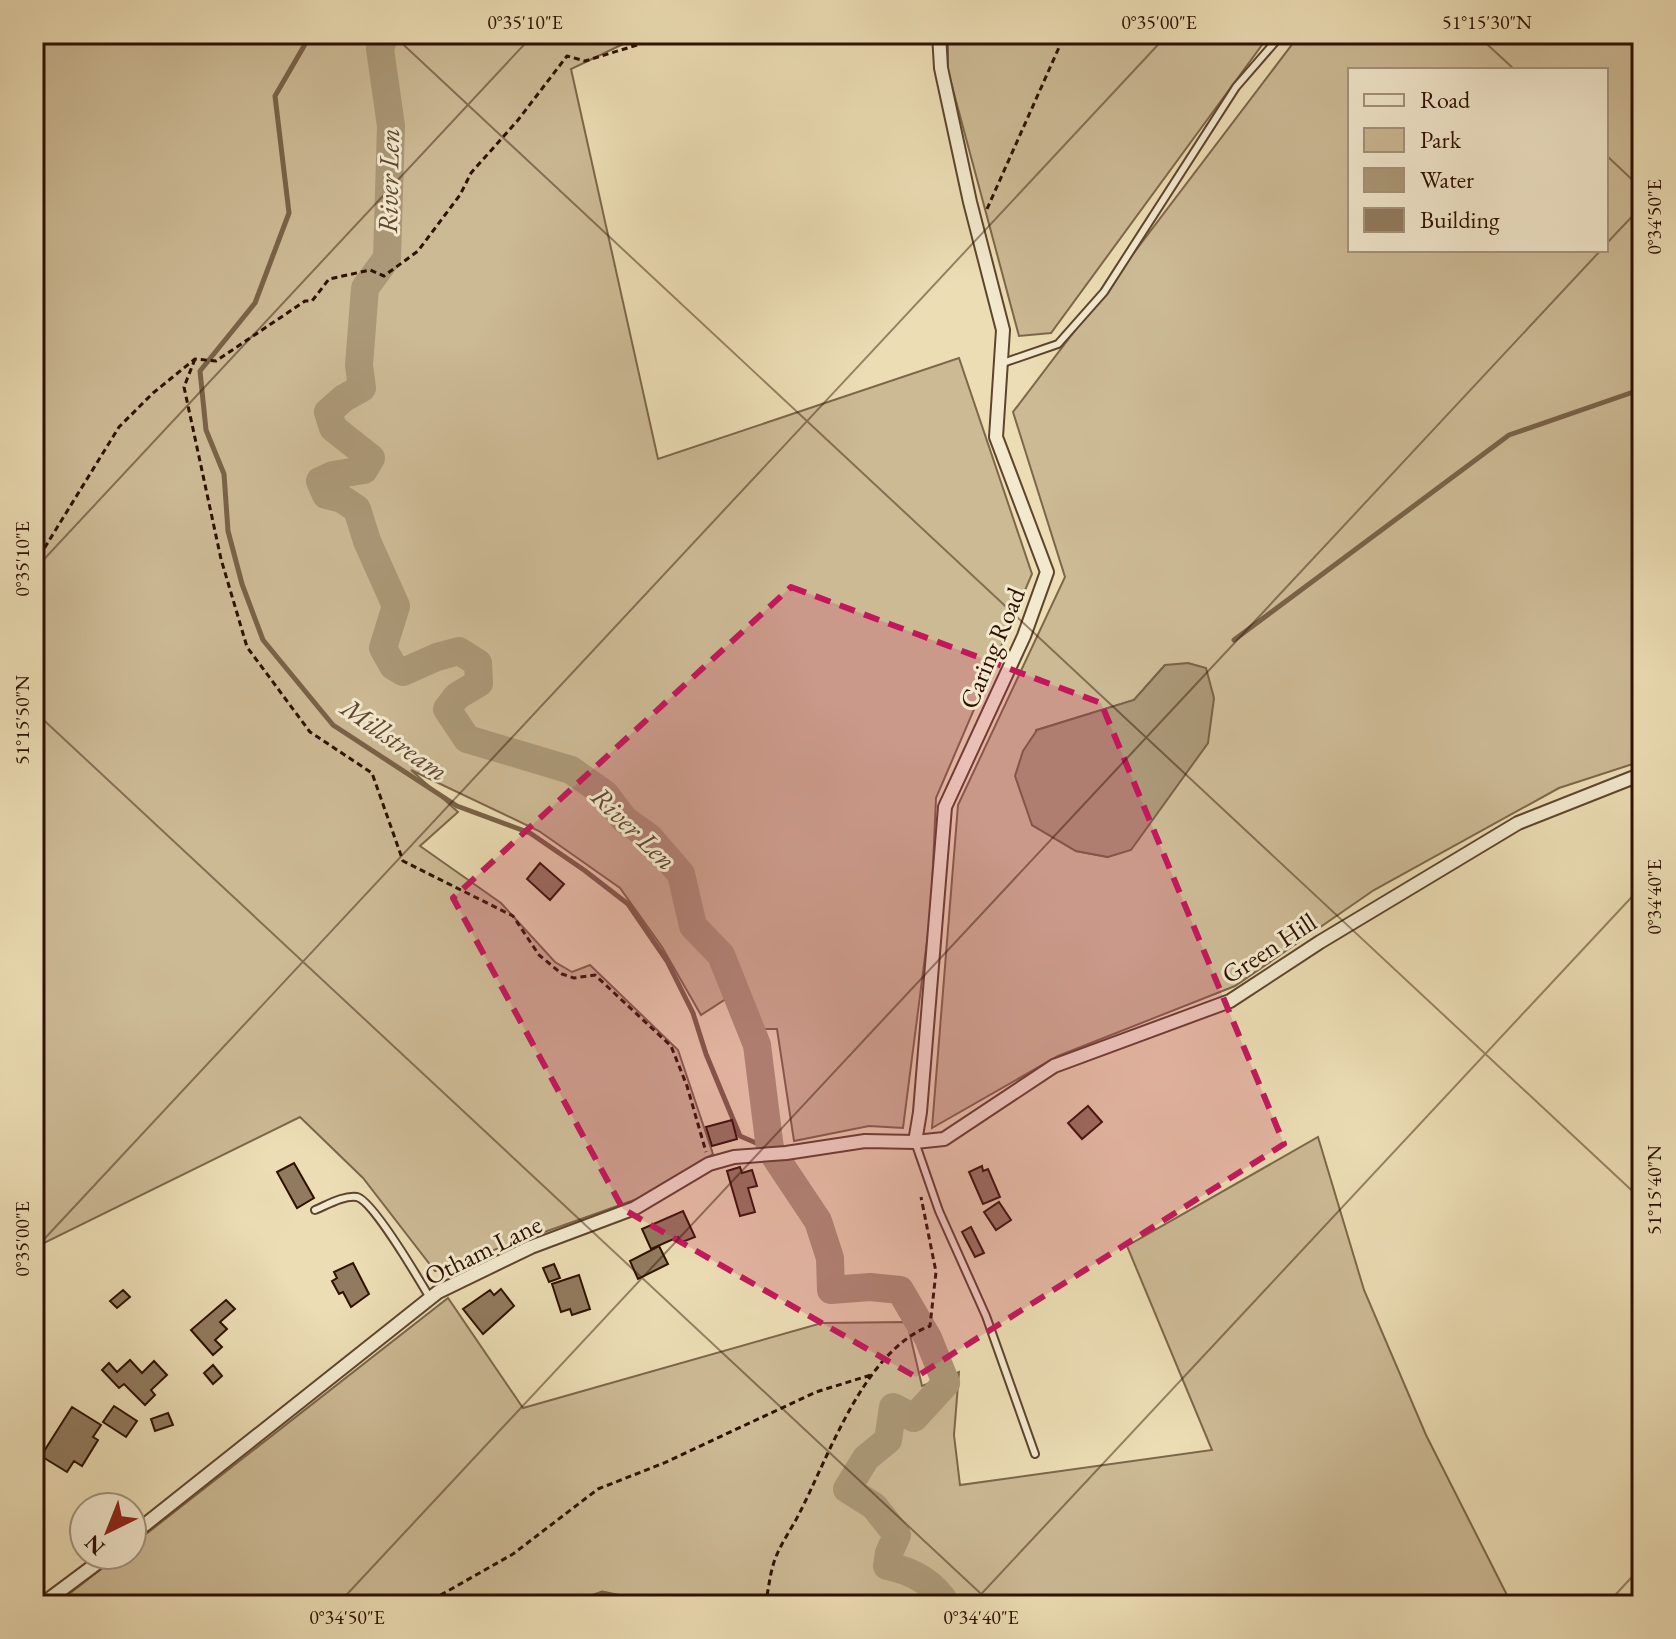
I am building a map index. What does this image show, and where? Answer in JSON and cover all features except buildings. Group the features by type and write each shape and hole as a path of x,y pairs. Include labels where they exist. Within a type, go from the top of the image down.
{"street":[{"name":"Caring Road","path":"915,1142 945,807 1024,636 1047,572 996,437 1003,330 974,218 941,68 939,34"},
{"name":"Green Hill","path":"915,1142 944,1139 1054,1066 1230,1001 1320,942 1518,823 1642,774"},
{"name":"Otham Lane","path":"148,1522 438,1292 531,1247 635,1208 709,1164 734,1157 865,1141 915,1142"},
{"path":"41,1605 87,1571"}],"lane":[{"path":"1000,364 1058,344 1104,292 1236,87 1282,34"},
{"path":"915,1142 939,1211 986,1316 1035,1454"},
{"path":"315,1210 342,1199 362,1199 377,1215 430,1298"}],"path":[{"path":"34,565 119,427 153,393 195,359 216,361 305,301 312,301 329,279 370,270 384,276 418,251 460,195 471,173 518,120 567,56 585,61 673,34"},
{"path":"974,218 986,212 1065,34"},
{"path":"195,359 184,387 221,559 247,647 310,732 372,773 403,861 513,916 550,966 574,978 595,975 671,1046 687,1086 709,1164"},
{"path":"765,1605 772,1568 781,1545 799,1515 843,1420 871,1375 914,1332 930,1326 936,1272 920,1191"},
{"path":"423,1605 513,1554 598,1489 664,1463 816,1392 871,1375"}],"highlighted area":[{"path":"791,587 1101,703 1284,1144 916,1377 623,1209 453,898"}],"green space":[{"path":"34,34 644,34 571,69 658,459 959,358 1032,574 936,798 931,910 903,1128 869,1126 794,1141 777,1029 756,1029 740,987 701,1015 662,947 620,888 539,831 411,770 458,812 420,846 501,903 555,962 572,972 590,965 678,1050 713,1154 637,1199 435,1271 363,1178 300,1117 34,1248"},
{"path":"948,34 1270,34 1051,333 1019,336 948,71"},
{"path":"1300,34 1642,34 1642,761 1559,788 1374,890 1235,986 1058,1056 932,1128 958,805 1065,577 1013,412","holes":["1165,665 1108,857 1076,851 1032,825 1036,730 1134,700"]},
{"path":"1318,1137 1364,1290 1426,1435 1512,1605 55,1605 99,1571 148,1571 148,1532 448,1298 523,1408 822,1323 907,1322 922,1386 959,1372 954,1435 960,1485 1212,1450 1127,1246"}],"water":[{"path":"1188,663 1206,668 1214,698 1208,743 1131,850 1108,857 1076,851 1032,825 1015,776 1023,751 1037,730 1134,700 1165,665"}],"waterway":[{"name":"Millstream","path":"311,34 275,96 289,213 255,303 200,371 206,430 224,474 228,531 242,584 263,640 333,725 457,806 530,833 628,904 667,961 693,1013 706,1054 740,1136 770,1149"},
{"name":"River Len","path":"385,34 380,49 391,126 387,258 365,288 359,365 362,388 328,412 333,428 371,458 364,470 333,475 320,481 326,495 342,499 357,509 367,541 396,606 383,648 393,666 403,672 459,651 478,663 479,683 457,696 447,709 467,739 571,770 605,794 624,819 649,837 681,874 693,926 721,955 757,1045 770,1149 818,1221 830,1258 831,1290 870,1287 900,1290 928,1338 946,1383 914,1418 893,1407 888,1440 866,1458 847,1489 874,1506 897,1535 887,1566 922,1579 936,1590 947,1605"},
{"path":"1234,640 1509,435 1642,389"},
{"path":"569,1605 602,1593 659,1605"}]}
